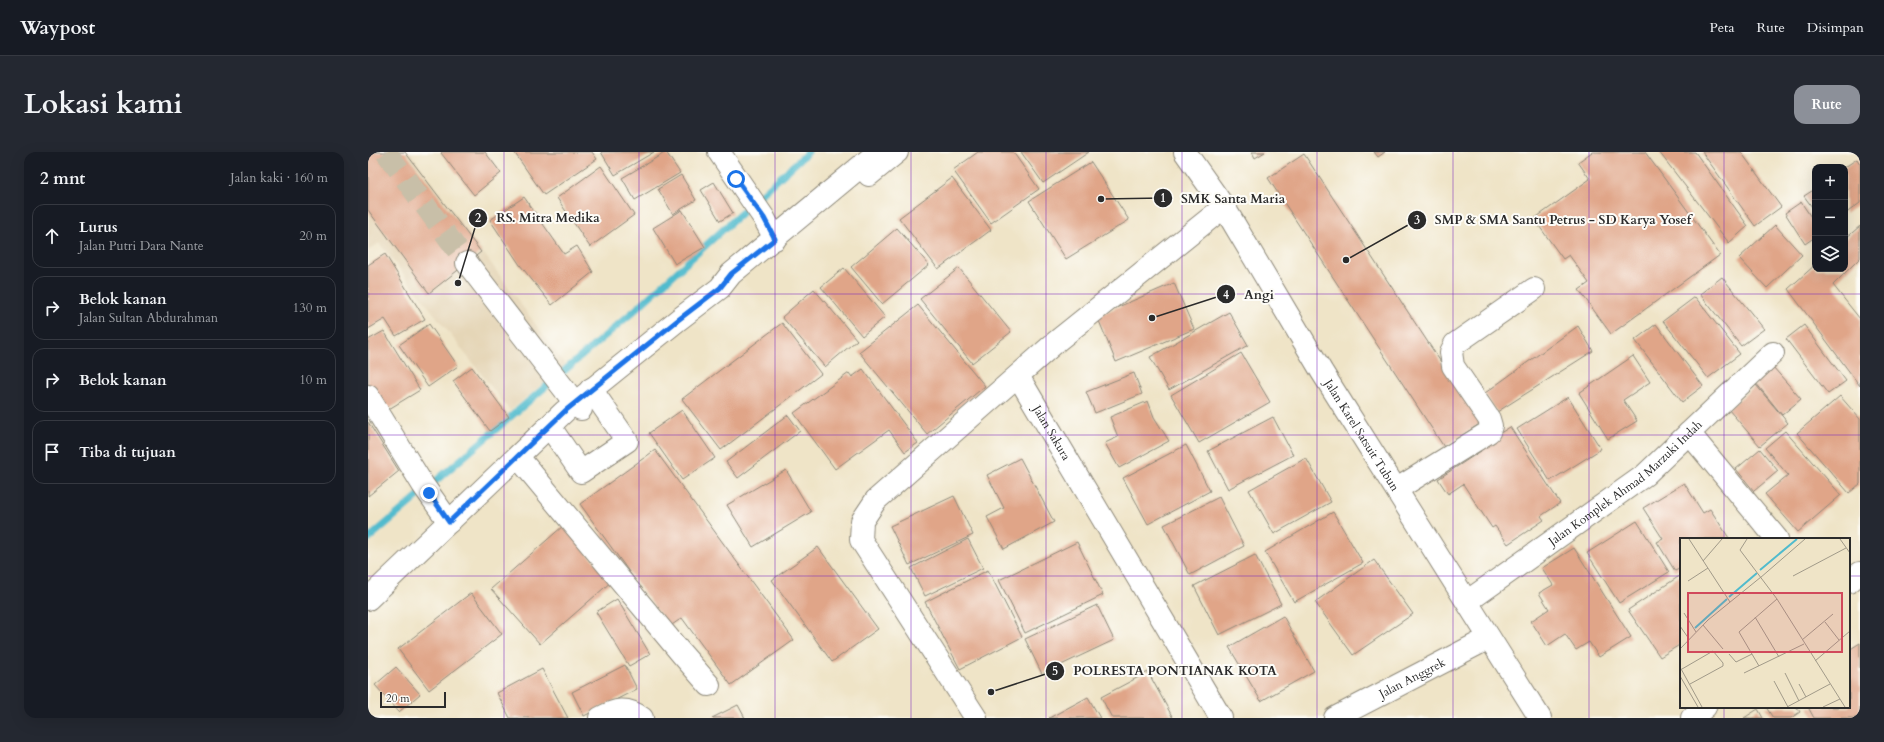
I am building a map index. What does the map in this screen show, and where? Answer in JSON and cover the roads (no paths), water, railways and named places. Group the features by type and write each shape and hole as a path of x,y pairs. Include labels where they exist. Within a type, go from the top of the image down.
{"street":[{"path":"719,152 764,218 775,239"},
{"path":"729,285 731,274 878,152"},
{"path":"370,592 449,522 550,427 573,410 591,389 729,285 784,246 897,152"},
{"name":"Jalan Karel Satsuit Tubun","path":"1185,152 1224,207 1322,372 1540,718"},
{"path":"976,718 861,540 862,521 876,500 1057,341 1224,207"},
{"path":"472,270 477,301 551,382 573,410"},
{"path":"1397,489 1490,432 1490,419 1453,366 1451,352 1455,344 1534,289"},
{"name":"Jalan Komplek Ahmad Marzuki Indah","path":"1468,602 1645,475 1773,353"},
{"name":"Jalan Sakura","path":"1018,376 1221,718"},
{"path":"550,427 581,472 627,441 591,389"},
{"path":"368,396 426,489 449,522"},
{"path":"1689,433 1776,538"},
{"path":"518,456 681,653 710,685"},
{"path":"1850,581 1860,573"},
{"name":"Jalan Anggrek","path":"1335,718 1489,638"},
{"path":"1692,718 1704,708"},
{"path":"600,718 614,711 624,710 642,718"}],"waterway":[{"path":"368,539 634,311 808,152"}],"tunnel":[{"path":"386,152 467,263"}],"place":[{"name":"SMK Santa Maria","path":"1101,199"},
{"name":"SMP & SMA Santu Petrus - SD Karya Yosef","path":"1346,260"},
{"name":"RS. Mitra Medika","path":"458,283"},
{"name":"Angi","path":"1152,318"},
{"name":"POLRESTA PONTIANAK KOTA","path":"991,692"}]}
